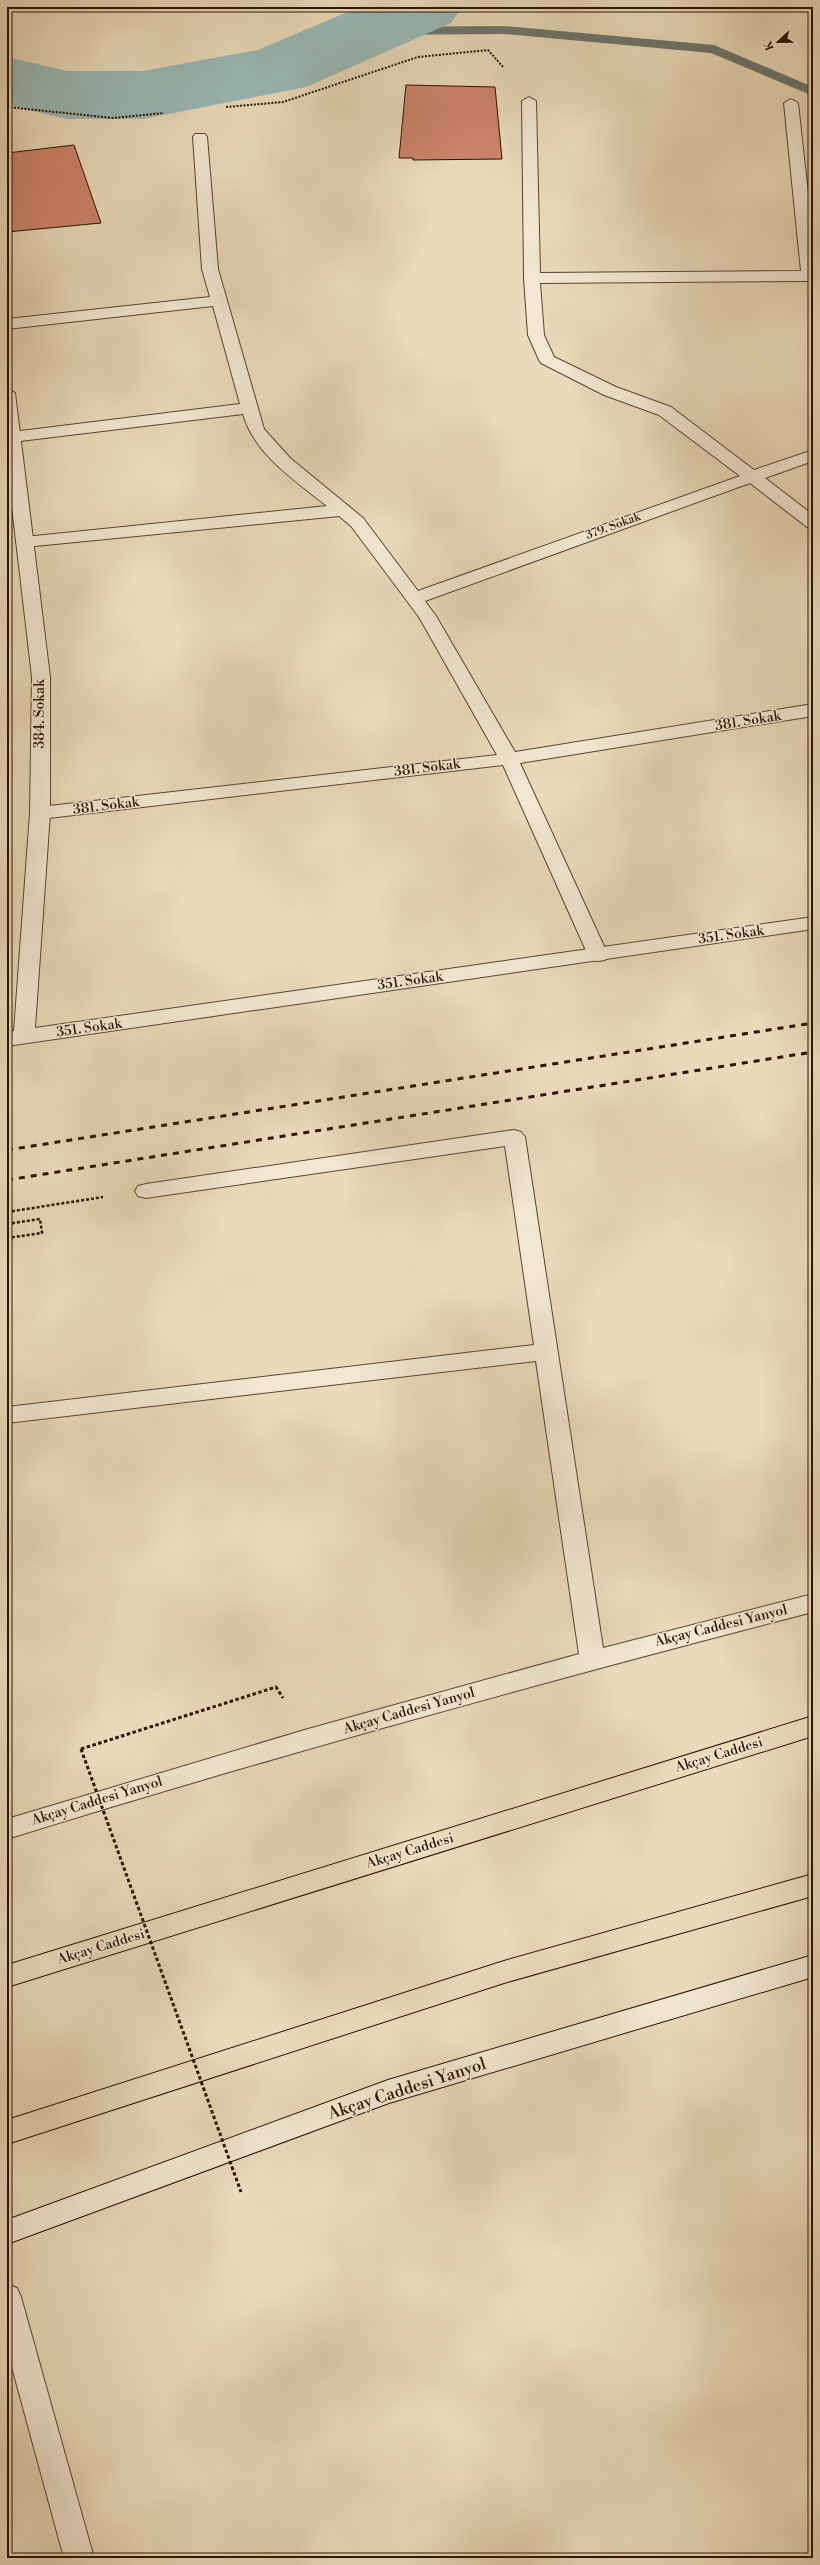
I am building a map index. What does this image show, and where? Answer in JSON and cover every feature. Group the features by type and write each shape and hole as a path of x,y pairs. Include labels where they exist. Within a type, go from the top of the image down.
{"highway":[{"name":"Akçay Caddesi","path":"7,1976 813,1726"},
{"path":"7,2132 504,1972 813,1885"}],"street":[{"path":"529,101 532,278 536,334 547,360 610,391 665,411 813,523"},
{"path":"532,278 811,276 791,103"},
{"path":"200,137 210,269 256,430 284,462 357,522 427,616 509,759 598,954"},
{"path":"7,324 219,301"},
{"name":"384. Sokak","path":"7,393 11,448 25,542 41,677 40,813 16,1038"},
{"path":"11,448 250,408"},
{"name":"379. Sokak","path":"413,599 813,455"},
{"path":"25,542 342,510"},
{"name":"381. Sokak","path":"40,813 509,759 813,710"},
{"name":"351. Sokak","path":"16,1038 813,923"},
{"path":"146,1191 514,1137 592,1660"},
{"path":"7,1415 547,1352"},
{"name":"Akçay Caddesi Yanyol","path":"7,1829 148,1785 592,1660 813,1603"},
{"name":"Akçay Caddesi Yanyol","path":"7,2232 388,2092 813,1966"},
{"path":"7,2297 78,2558"}],"path":[{"path":"221,108 283,102 418,57 488,50 507,71"},
{"path":"7,107 113,118 168,113"},
{"path":"7,1212 146,1191"},
{"path":"7,1224 40,1219 42,1233 7,1238"},
{"path":"217,1707 81,1749 241,2192"}],"building":[{"path":"406,85 495,87 502,159 413,160 413,158 399,158"},
{"path":"74,145 101,223 7,232 7,153"}],"waterway":[{"path":"7,81 67,95 143,95 278,70 424,7"},
{"path":"368,31 504,30 714,49 813,92"}],"railway":[{"path":"7,1150 813,1023"},
{"path":"7,1180 813,1052"}]}
